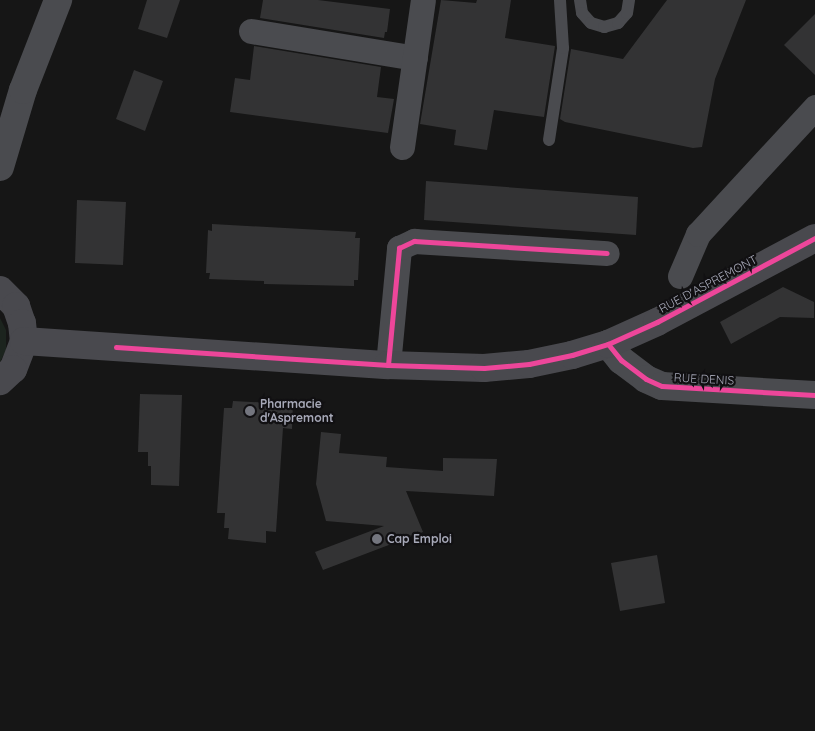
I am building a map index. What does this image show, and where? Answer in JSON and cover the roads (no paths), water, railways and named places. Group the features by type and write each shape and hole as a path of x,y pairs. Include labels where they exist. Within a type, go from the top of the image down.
{"main road":[{"name":"RUE D'ASPREMONT","path":"24,341 388,365 484,368 538,362 572,355 608,344 657,322 815,238"},
{"path":"0,290 16,306 22,323 24,341 13,369 0,380"}],"street":[{"path":"0,167 23,90 58,0"},
{"path":"402,147 423,0"},
{"path":"251,31 415,58"},
{"path":"680,276 698,234 815,107"},
{"path":"388,365 399,248 414,241 607,253"},
{"name":"RUE DENIS","path":"608,344 621,360 646,379 662,386 815,395"}],"lane":[{"path":"549,140 563,48 561,6 581,6 591,23 604,27 618,23 627,13 629,0"}],"place":[{"name":"Pharmacie d'Aspremont","path":"250,411"},
{"name":"Cap Emploi","path":"377,539"}]}
